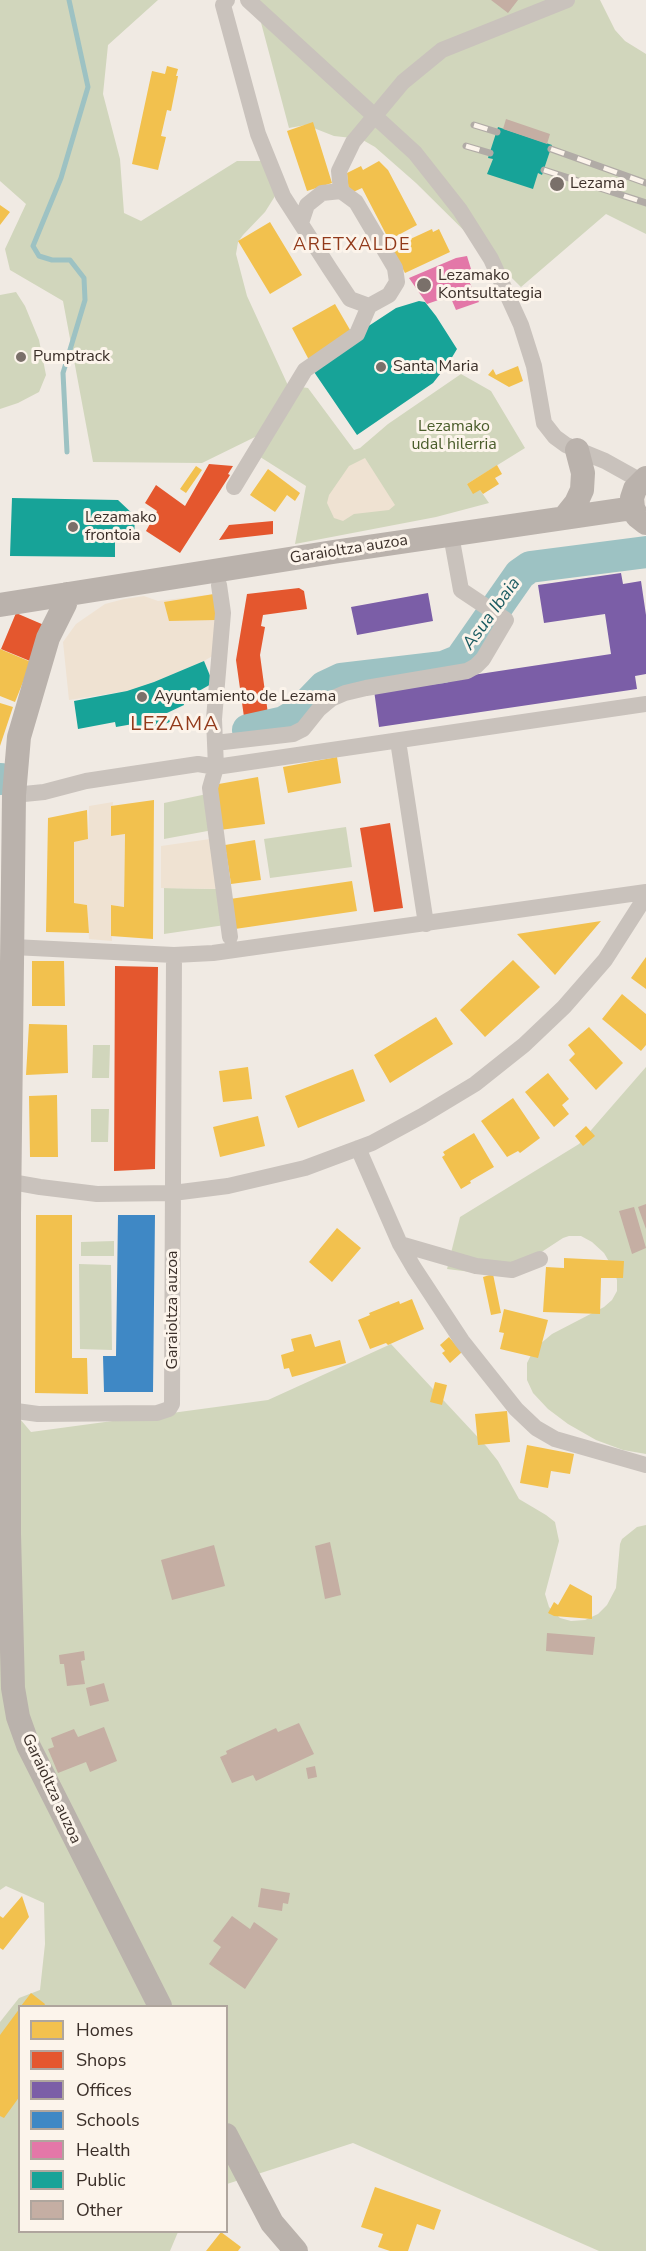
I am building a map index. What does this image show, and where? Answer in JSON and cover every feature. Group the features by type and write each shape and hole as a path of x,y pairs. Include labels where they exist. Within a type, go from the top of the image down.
{"street":[{"path":"227,0 223,5 258,134 283,196 350,298 369,306"},
{"path":"248,0 376,116 415,153 437,179 491,259 521,325 534,366 544,423 566,445 643,480 635,489 632,498 639,515"},
{"path":"341,191 339,171 353,142 403,82 442,50 567,0"},
{"path":"234,487 305,370 357,334 369,306 388,295 397,282 395,268 356,202 341,191 322,193 307,205 301,223"},
{"path":"564,518 576,503 582,490 582,473 577,450"},
{"name":"Garaioltza auzoa","path":"0,604 564,518 639,515"},
{"path":"215,743 293,734 303,729 331,699 345,693 467,671 483,659 506,620 461,591 453,546"},
{"path":"219,585 222,613 214,719 216,766 210,788 230,937"},
{"name":"Garaioltza auzoa","path":"67,594 65,604 48,638 19,736 14,795 13,947 5,1181 6,1406 13,1688 18,1717 28,1745 159,2005"},
{"path":"14,795 44,792 86,781 198,764 216,766 646,704"},
{"path":"398,741 426,924"},
{"path":"13,947 174,956 213,953 646,894"},
{"path":"5,1181 97,1194 173,1193 228,1186 305,1168 358,1148 422,1116 475,1084 524,1045 564,1007 605,960 646,894"},
{"path":"607,898 624,913 628,925"},
{"name":"Garaioltza auzoa","path":"6,1406 38,1414 157,1413 169,1409 172,1404 174,956"},
{"path":"358,1148 400,1244 462,1341 516,1409 536,1428 555,1439 646,1465"},
{"path":"400,1244 476,1266 513,1270 540,1260"},
{"path":"228,2139 272,2223 296,2251"}],"green space":[{"name":"Lezamako udal hilerria","path":"0,0 158,0 108,45 103,94 120,159 124,213 141,221 237,161 272,161 277,193 265,212 238,242 236,254 247,296 291,392 301,387 308,388 354,450 360,448 388,424 461,374 491,391 525,448 467,484 480,490 489,503 436,517 295,544 306,486 257,455 255,437 202,463 93,462 63,301 10,270 5,249 26,204 0,181"},
{"path":"255,0 600,0 615,30 625,41 646,54 646,234 606,214 521,287 416,183 375,147 361,139 334,136 306,125 289,128"},
{"name":"Pumptrack","path":"16,292 25,306 39,340 46,375 39,392 0,409 0,295"},
{"path":"207,794 213,830 164,839 164,803"},
{"path":"346,827 352,867 270,878 264,839"},
{"path":"164,888 220,889 225,925 164,934"},
{"path":"93,1045 110,1045 109,1078 92,1078"},
{"path":"646,1067 646,1454 623,1450 596,1440 568,1424 548,1409 533,1393 527,1380 527,1363 534,1349 552,1334 604,1307 612,1300 617,1291 617,1280 604,1253 581,1236 569,1236 517,1268 487,1274 447,1269 460,1217 579,1144"},
{"path":"91,1109 109,1109 108,1142 91,1142"},
{"path":"114,1241 114,1256 81,1256 81,1242"},
{"path":"79,1264 111,1265 112,1350 80,1349"},
{"path":"391,1344 487,1447 498,1461 519,1499 555,1522 559,1541 545,1594 549,1607 560,1618 571,1621 585,1620 598,1614 607,1605 616,1588 622,1539 637,1527 646,1525 646,2251 599,2251 353,2143 228,2184 228,2005 18,2005 18,2233 178,2233 170,2251 0,2251 0,2022 19,1998 40,1990 45,1944 44,1903 6,1886 0,1890 0,1400 4,1400 31,1432 268,1400"}],"shaded area":[{"path":"365,458 395,505 389,510 354,514 343,521 334,518 327,503 329,495 349,466"},
{"path":"214,594 219,652 204,661 127,691 69,700 63,642 76,624 105,604 124,599 144,596 158,601"},
{"path":"113,802 111,836 125,834 124,907 111,905 112,941 89,939 87,905 74,903 74,842 88,839 89,806"},
{"path":"217,838 224,889 161,888 161,846"}],"building: Homes":[{"path":"167,66 178,69 176,76 178,76 171,111 167,110 161,136 166,137 158,170 132,164 152,71 165,74"},
{"path":"313,122 332,183 307,191 287,131"},
{"path":"379,161 388,170 417,225 389,240 362,188 349,194 347,173 361,166 363,170"},
{"path":"0,205 10,212 0,225"},
{"path":"270,222 302,275 270,294 238,241"},
{"path":"432,229 433,232 439,229 450,252 405,273 394,252 407,245 406,241"},
{"path":"335,304 353,335 309,360 292,328"},
{"path":"518,366 523,381 509,387 488,375 493,369 496,375"},
{"path":"497,465 502,474 495,478 499,484 483,494 480,490 473,494 467,484"},
{"path":"196,466 202,470 186,493 180,489"},
{"path":"268,469 300,493 295,501 287,495 275,512 250,495"},
{"path":"214,594 216,620 169,621 164,602"},
{"path":"0,649 31,662 15,702 0,696"},
{"path":"0,703 13,707 0,746"},
{"path":"337,757 341,783 288,793 283,767"},
{"path":"258,777 265,824 220,830 213,785"},
{"path":"154,800 153,939 111,936 111,905 124,907 125,834 111,836 111,806"},
{"path":"87,810 88,839 74,842 74,903 87,905 89,933 46,932 48,818"},
{"path":"255,840 261,880 231,884 225,845"},
{"path":"352,881 357,911 235,929 230,899"},
{"path":"601,921 555,975 517,934"},
{"path":"646,957 646,989 631,978"},
{"path":"513,960 540,987 485,1037 460,1010"},
{"path":"32,961 64,961 65,1006 32,1006"},
{"path":"622,994 646,1014 646,1045 641,1051 602,1019"},
{"path":"436,1017 453,1044 390,1083 374,1055"},
{"path":"29,1024 67,1025 68,1073 26,1075"},
{"path":"589,1027 623,1063 596,1090 569,1060 575,1054 568,1045"},
{"path":"248,1067 252,1099 223,1102 219,1071"},
{"path":"353,1069 365,1101 298,1128 285,1096"},
{"path":"548,1073 569,1099 562,1105 569,1114 554,1127 525,1092"},
{"path":"57,1095 58,1157 30,1157 29,1096"},
{"path":"513,1098 540,1138 520,1153 518,1151 507,1157 481,1121"},
{"path":"258,1116 265,1146 220,1157 213,1127"},
{"path":"586,1126 595,1136 583,1146 575,1136"},
{"path":"474,1133 494,1167 461,1189 442,1157 445,1155 443,1152"},
{"path":"36,1215 72,1215 72,1358 87,1358 88,1394 35,1393"},
{"path":"337,1228 361,1248 332,1282 309,1262"},
{"path":"564,1258 624,1261 623,1278 601,1278 600,1314 543,1312 546,1267 564,1268"},
{"path":"493,1274 501,1313 491,1315 483,1277"},
{"path":"412,1299 424,1329 388,1345 386,1343 370,1349 358,1320 399,1301 400,1304"},
{"path":"504,1309 548,1320 538,1358 500,1349 504,1333 499,1332"},
{"path":"311,1334 315,1347 340,1340 346,1363 292,1377 289,1368 284,1369 281,1355 294,1351 291,1339"},
{"path":"449,1337 462,1352 450,1363 442,1353 445,1351 440,1345"},
{"path":"435,1382 447,1385 442,1405 430,1402"},
{"path":"507,1411 510,1442 478,1445 475,1414"},
{"path":"527,1445 574,1454 570,1474 551,1471 548,1488 520,1483"},
{"path":"570,1584 592,1596 592,1619 554,1616 548,1613 554,1602 558,1605"},
{"path":"22,1896 29,1917 3,1950 0,1948 0,1916 3,1918"},
{"path":"31,1993 45,2004 44,2005 22,2005"},
{"path":"18,2011 18,2099 4,2118 0,2116 0,2035"},
{"path":"375,2187 441,2210 434,2230 417,2224 408,2251 390,2251 378,2247 383,2234 361,2227"},
{"path":"220,2233 241,2247 238,2251 206,2251"}],"building: Shops":[{"path":"209,464 233,466 228,474 230,475 180,553 146,531 157,511 145,503 156,485 185,506"},
{"path":"273,521 273,534 219,540 229,525"},
{"path":"299,588 304,591 307,609 263,615 261,626 265,627 260,655 268,714 244,717 236,660 247,594"},
{"path":"16,613 44,625 30,661 1,649"},
{"path":"390,823 403,908 374,912 360,828"},
{"path":"115,966 158,967 155,1169 114,1171"}],"building: Offices":[{"path":"621,573 623,584 641,581 646,615 646,674 635,676 637,689 379,727 374,690 611,654 605,614 544,623 538,585"},
{"path":"428,593 433,621 357,635 351,607"}],"building: Schools":[{"path":"118,1215 155,1215 153,1392 104,1392 103,1356 116,1356"}],"building: Health":[{"path":"467,256 471,269 465,273 479,302 456,310 450,296 427,304 409,278 456,258"}],"building: Public":[{"path":"498,127 552,145 542,175 538,173 533,189 487,174 493,159 488,158"},
{"name":"Santa Maria","path":"419,301 425,302 457,349 433,383 357,435 312,369 364,329 396,308"},
{"name":"Lezamako frontoia","path":"12,498 118,500 135,516 134,538 115,537 115,557 10,556"},
{"name":"Ayuntamiento de Lezama","path":"204,661 213,683 183,700 184,705 167,713 170,722 138,733 133,724 116,727 115,722 78,729 74,701 127,691"}],"building: Other":[{"path":"491,0 518,0 508,13"},
{"path":"506,119 550,134 547,144 503,129"},
{"path":"646,1204 646,1229 638,1207"},
{"path":"634,1207 646,1248 632,1254 619,1211"},
{"path":"330,1542 341,1595 325,1599 315,1546"},
{"path":"214,1545 225,1586 172,1600 161,1560"},
{"path":"547,1633 595,1637 593,1655 546,1651"},
{"path":"84,1651 85,1660 81,1661 85,1684 67,1686 64,1664 60,1664 59,1655"},
{"path":"104,1683 109,1701 90,1706 86,1688"},
{"path":"299,1723 314,1754 256,1781 253,1775 232,1783 220,1757 227,1754 226,1751 276,1728 278,1732"},
{"path":"104,1727 117,1761 90,1772 86,1762 58,1773 48,1749 54,1747 51,1738 74,1729 78,1737"},
{"path":"315,1766 317,1777 308,1779 306,1768"},
{"path":"261,1888 290,1893 288,1904 283,1903 282,1911 258,1907"},
{"path":"232,1916 250,1929 254,1922 278,1939 245,1989 209,1964 221,1947 213,1941"}],"waterway":[{"path":"67,452 63,373 85,300 84,278 70,260 52,260 39,256 33,246 61,178 88,87 69,0"},
{"name":"Asua Ibaia","path":"248,730 284,722 299,713 324,687 341,679 443,667 460,660 520,574 530,567 646,552"}],"railway":[{"path":"474,125 497,132"},
{"path":"466,146 490,153"},
{"path":"551,149 646,183"},
{"path":"544,170 646,203"}],"place":[{"name":"Lezama","path":"557,184"},
{"name":"Lezamako Kontsultategia","path":"424,285"},
{"name":"Pumptrack","path":"21,357"},
{"name":"Santa Maria","path":"381,367"},
{"name":"Lezamako frontoia","path":"73,527"},
{"name":"Ayuntamiento de Lezama","path":"142,697"}],"district":[{"name":"ARETXALDE","path":"352,246"},
{"name":"LEZAMA","path":"175,725"}]}
